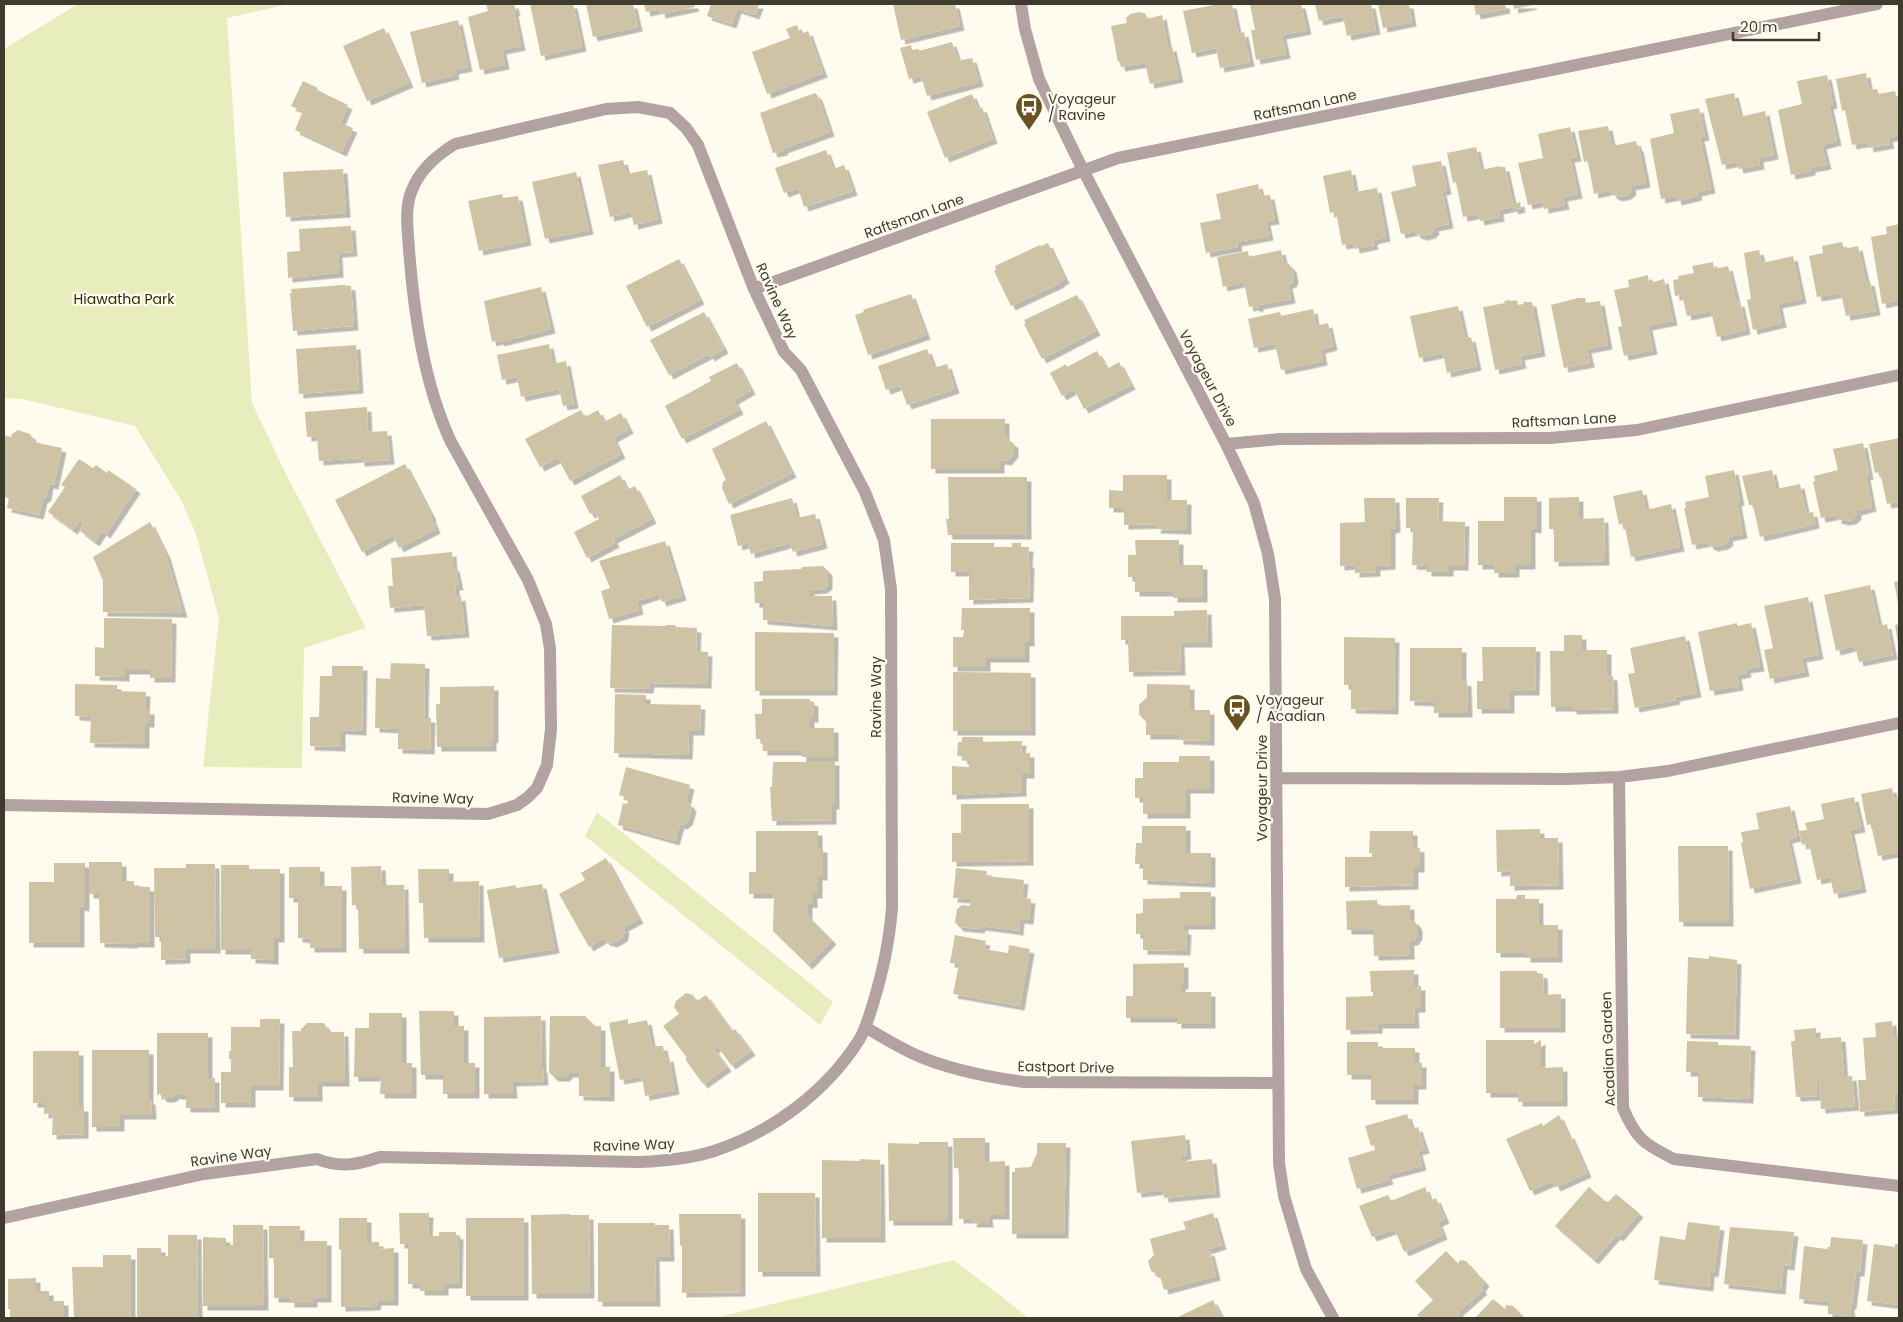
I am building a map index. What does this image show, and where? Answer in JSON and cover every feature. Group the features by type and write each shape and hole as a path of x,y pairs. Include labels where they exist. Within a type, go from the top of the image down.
{"street":[{"name":"Voyageur Drive","path":"1021,4 1025,29 1039,79 1082,170 1226,444 1254,503 1268,554 1275,599 1279,1163 1284,1196 1306,1269 1332,1318"},
{"name":"Raftsman Lane","path":"754,289 1118,158 1877,4"},
{"name":"Ravine Way","path":"4,805 488,814 517,805 537,788 547,765 551,729 550,649 546,624 528,580 441,419 412,300 407,213 412,190 424,170 438,154 455,144 606,109 638,107 670,113 686,128 698,145 754,289 784,352 801,370 860,483 884,540 891,588 892,908 885,964 866,1027 859,1040 836,1070 795,1110 774,1124 744,1140 712,1152 676,1160 639,1162 380,1157 363,1163 332,1165 317,1159 204,1174 4,1218"},
{"name":"Raftsman Lane","path":"1226,444 1280,439 1550,438 1594,435 1637,430 1899,375"},
{"path":"1277,778 1565,779 1619,777 1668,771 1899,723"},
{"name":"Acadian Garden","path":"1619,777 1623,1108 1632,1130 1647,1146 1674,1159 1899,1186"},
{"name":"Eastport Drive","path":"866,1027 916,1055 942,1065 995,1078 1024,1082 1278,1083"}],"green space":[{"name":"Hiawatha Park","path":"78,4 290,4 227,18 252,403 285,472 366,628 304,648 302,768 203,767 219,618 196,534 181,500 135,426 22,399 4,398 4,49"},
{"path":"597,812 833,1002 820,1025 585,836"},
{"path":"954,1260 1029,1318 714,1318"}],"building":[{"path":"486,4 514,4 521,46 502,50 505,65 480,70 468,17 488,11"},
{"path":"530,4 573,4 582,47 541,56"},
{"path":"586,4 633,4 638,27 593,37"},
{"path":"644,4 694,4 695,7 661,14 660,9 646,12"},
{"path":"711,4 759,4 755,15 737,9 732,24 707,16"},
{"path":"893,4 955,4 960,26 901,40"},
{"path":"1219,4 1232,4 1238,34 1244,32 1250,62 1220,68 1216,48 1192,53 1183,11"},
{"path":"1250,4 1301,4 1307,30 1282,35 1286,54 1256,60 1251,30 1255,30"},
{"path":"1315,4 1371,4 1376,30 1347,36 1343,16 1319,21"},
{"path":"1378,4 1409,4 1412,22 1383,28"},
{"path":"1474,4 1505,4 1506,9 1476,15"},
{"path":"1513,4 1532,4 1533,5 1514,9"},
{"path":"1140,12 1146,14 1147,19 1162,15 1168,47 1172,47 1179,78 1150,84 1145,63 1121,67 1118,62 1111,26 1127,23 1126,18 1130,14"},
{"path":"458,20 468,67 454,70 455,75 422,83 410,32"},
{"path":"797,25 800,34 808,31 823,73 767,94 752,52 790,38 786,29"},
{"path":"384,28 409,83 367,101 343,46"},
{"path":"952,42 958,61 972,58 979,82 927,96 921,76 909,79 900,48 911,45 912,50 919,49 919,51"},
{"path":"1866,73 1869,90 1877,89 1879,94 1895,91 1899,109 1899,135 1888,138 1890,144 1869,148 1868,142 1852,145 1845,110 1842,111 1836,79"},
{"path":"1827,75 1833,104 1829,105 1837,141 1822,145 1827,165 1791,175 1778,110 1802,104 1797,81"},
{"path":"303,81 348,105 340,123 353,128 342,152 295,130 303,111 291,106"},
{"path":"815,93 818,96 830,132 783,149 784,151 773,153 760,113"},
{"path":"1734,93 1740,117 1765,111 1774,155 1759,158 1760,165 1739,169 1737,162 1722,165 1705,99"},
{"path":"972,94 978,109 982,107 993,139 945,158 927,112"},
{"path":"1699,108 1705,136 1700,137 1711,189 1697,192 1698,196 1677,201 1676,196 1661,199 1650,139 1674,133 1670,114"},
{"path":"1608,126 1612,146 1636,141 1639,147 1646,183 1631,186 1632,190 1627,195 1618,197 1612,194 1611,190 1594,194 1588,161 1584,162 1578,131"},
{"path":"1570,127 1577,157 1570,158 1578,194 1563,197 1565,205 1544,209 1543,202 1528,205 1518,163 1543,158 1538,134"},
{"path":"1476,147 1481,170 1500,166 1505,167 1513,204 1520,202 1521,208 1514,210 1513,207 1499,210 1500,217 1480,221 1478,214 1463,217 1456,182 1453,183 1447,153"},
{"path":"826,150 833,169 844,165 853,191 804,207 798,188 784,193 775,168"},
{"path":"623,160 627,174 647,170 658,219 634,225 631,212 610,217 598,165"},
{"path":"1441,161 1447,190 1442,191 1449,224 1434,227 1435,230 1431,234 1423,236 1416,234 1415,231 1401,234 1391,192 1416,186 1412,166"},
{"path":"343,169 346,213 286,217 283,172"},
{"path":"1351,170 1355,192 1377,188 1386,237 1373,240 1374,245 1355,249 1354,243 1342,245 1336,212 1330,213 1323,176"},
{"path":"576,172 589,230 545,239 532,182"},
{"path":"1258,184 1261,196 1270,195 1275,220 1266,221 1269,236 1237,242 1238,247 1206,253 1200,223 1221,219 1216,194"},
{"path":"502,194 503,198 518,196 527,241 479,251 468,201"},
{"path":"1899,224 1899,300 1882,304 1871,237 1887,234 1886,227"},
{"path":"351,226 353,252 338,253 339,273 288,278 287,252 300,251 299,229"},
{"path":"1842,242 1844,249 1858,246 1866,282 1870,281 1876,311 1846,316 1841,293 1817,297 1809,256 1823,253 1822,246"},
{"path":"1048,243 1065,279 1011,306 994,271 996,270 995,266"},
{"path":"1281,250 1284,264 1288,263 1292,268 1294,278 1292,283 1288,284 1291,299 1259,305 1259,307 1255,308 1255,306 1249,307 1244,282 1223,287 1217,257 1248,251 1249,257"},
{"path":"1759,250 1762,263 1793,256 1802,299 1778,304 1782,323 1753,330 1747,300 1751,299 1744,253"},
{"path":"679,259 700,300 647,327 626,286"},
{"path":"1713,262 1714,269 1728,266 1737,303 1740,302 1746,330 1717,337 1711,311 1687,316 1682,295 1675,296 1673,280 1679,279 1678,276 1694,273 1692,266"},
{"path":"1648,275 1649,283 1664,279 1673,321 1648,326 1653,350 1624,356 1618,327 1622,326 1614,290 1629,287 1628,280"},
{"path":"351,286 354,326 293,331 291,289"},
{"path":"541,287 551,329 500,342 499,340 492,342 484,301"},
{"path":"911,294 926,335 868,355 855,315 864,312 863,310"},
{"path":"1077,295 1096,331 1042,359 1024,324 1026,323 1024,320"},
{"path":"1585,298 1586,303 1600,301 1608,345 1587,349 1590,363 1564,368 1551,305"},
{"path":"1517,300 1518,305 1524,304 1523,302 1532,302 1541,352 1520,356 1522,364 1495,370 1483,307 1505,303 1504,301"},
{"path":"1458,306 1465,338 1471,337 1477,366 1447,373 1443,353 1419,358 1410,316"},
{"path":"1313,309 1316,326 1328,323 1333,346 1321,349 1323,361 1281,370 1275,344 1254,348 1248,319 1280,312 1281,316"},
{"path":"704,312 724,349 710,357 709,354 669,375 650,340"},
{"path":"549,344 553,364 566,361 574,404 563,406 559,389 521,397 517,377 502,380 497,355"},
{"path":"356,345 359,389 299,394 296,349"},
{"path":"927,349 934,368 947,364 955,389 907,405 900,385 886,390 878,366"},
{"path":"1097,351 1107,369 1119,362 1131,385 1084,409 1074,389 1062,396 1050,373 1066,364 1067,367"},
{"path":"737,363 751,390 734,400 739,410 682,439 665,406 711,381 709,377"},
{"path":"367,407 368,432 387,431 390,460 360,462 360,458 319,461 317,436 307,437 305,412"},
{"path":"581,410 585,417 598,410 604,422 621,413 629,429 613,438 621,454 570,481 558,458 540,467 525,439"},
{"path":"931,419 1005,419 1005,437 1014,444 1014,453 1007,461 1000,460 1000,469 931,469"},
{"path":"766,421 792,473 729,504 722,488 723,482 726,480 712,449"},
{"path":"18,430 30,434 34,440 33,442 62,448 54,485 49,484 47,496 43,499 39,515 7,508 9,498 4,497 4,435 11,437"},
{"path":"1899,438 1899,502 1887,504 1880,472 1875,473 1869,444"},
{"path":"1863,443 1869,475 1866,476 1872,507 1857,511 1857,515 1852,520 1844,521 1837,519 1837,515 1821,518 1813,482 1815,481 1814,476 1838,470 1833,449"},
{"path":"79,459 93,468 96,465 107,473 108,470 136,489 106,534 102,531 95,542 80,531 84,524 79,521 73,530 48,512 65,487 61,485"},
{"path":"405,464 432,516 436,529 399,548 393,535 362,552 335,500"},
{"path":"1734,470 1740,501 1737,502 1743,534 1728,537 1729,541 1724,545 1714,547 1709,545 1708,542 1692,545 1684,508 1686,508 1685,502 1709,497 1705,476"},
{"path":"1772,470 1776,489 1800,484 1806,513 1813,512 1815,524 1760,537 1753,505 1749,505 1742,476"},
{"path":"620,475 627,490 635,486 652,519 613,539 615,543 587,558 574,532 599,519 595,512 590,514 581,496"},
{"path":"1123,475 1167,475 1167,500 1187,500 1187,530 1156,529 1157,524 1124,525 1124,508 1109,508 1109,490 1123,491"},
{"path":"948,477 1027,477 1027,535 948,535 946,519 949,519"},
{"path":"1642,490 1646,510 1671,504 1680,547 1631,557 1624,523 1619,525 1613,496"},
{"path":"1504,497 1537,497 1537,529 1531,528 1531,565 1515,565 1515,573 1494,573 1494,565 1478,565 1478,521 1504,521"},
{"path":"1579,497 1579,519 1604,518 1605,561 1554,562 1554,529 1549,529 1549,498"},
{"path":"792,498 797,518 815,514 823,544 793,552 790,543 751,554 748,543 738,546 730,515"},
{"path":"1364,498 1395,498 1396,528 1391,529 1391,565 1376,566 1376,572 1355,573 1355,565 1340,566 1340,523 1365,522"},
{"path":"1406,498 1439,498 1438,521 1465,522 1464,566 1449,566 1449,572 1427,572 1427,566 1412,565 1413,528 1406,528"},
{"path":"150,522 166,554 183,613 103,612 103,581 93,557"},
{"path":"1135,540 1179,540 1179,565 1203,565 1203,598 1173,598 1173,592 1135,592 1135,577 1128,577 1128,555 1136,555"},
{"path":"665,541 682,596 662,602 659,594 637,601 639,610 609,619 601,591 610,588 599,561"},
{"path":"951,543 994,543 994,547 1012,547 1012,543 1021,543 1021,547 1029,547 1029,598 969,600 969,572 951,572"},
{"path":"452,552 453,567 455,567 459,586 455,586 456,597 461,596 465,633 427,636 424,605 390,608 388,586 393,586 391,558"},
{"path":"823,566 828,571 828,585 823,589 810,590 810,596 832,596 833,626 763,620 763,603 755,603 754,582 763,581 763,571"},
{"path":"1899,581 1899,603 1898,603 1894,582"},
{"path":"1870,585 1879,626 1887,624 1893,655 1859,662 1855,646 1836,651 1824,595"},
{"path":"1808,597 1819,655 1802,658 1805,672 1770,679 1764,650 1773,648 1764,606"},
{"path":"962,608 1030,608 1030,642 1025,642 1025,658 986,658 986,667 953,667 953,637 963,637 964,630 961,630"},
{"path":"1207,610 1208,643 1180,643 1181,671 1129,672 1128,640 1121,640 1121,616 1174,616 1174,611"},
{"path":"104,618 172,619 171,678 150,678 150,670 125,670 125,677 95,676 95,647 104,648"},
{"path":"1737,623 1737,626 1751,623 1760,667 1746,669 1747,673 1737,675 1739,686 1710,691 1698,632"},
{"path":"1899,624 1899,644 1898,644 1895,625"},
{"path":"612,625 675,625 676,627 697,628 696,651 708,652 707,684 650,683 649,689 610,688"},
{"path":"755,632 834,633 833,691 755,691"},
{"path":"1564,635 1582,635 1582,650 1607,650 1607,675 1613,676 1614,709 1572,710 1572,707 1551,707 1550,651 1564,651"},
{"path":"1685,636 1697,693 1675,697 1676,700 1635,708 1628,674 1635,673 1630,648"},
{"path":"1344,637 1395,638 1394,710 1351,709 1351,685 1344,685"},
{"path":"1482,647 1536,647 1535,691 1510,691 1510,709 1477,709 1477,681 1483,681"},
{"path":"1410,648 1462,648 1462,681 1467,682 1468,713 1434,713 1434,702 1410,701"},
{"path":"391,663 425,664 424,718 431,718 430,750 398,749 398,729 375,728 376,678 390,679"},
{"path":"332,666 363,666 362,731 341,730 341,747 310,746 310,717 319,717 320,676 332,676"},
{"path":"953,672 1031,673 1031,731 953,731"},
{"path":"75,684 117,685 117,691 146,692 145,710 150,710 150,723 145,723 145,744 90,743 91,717 75,716"},
{"path":"1147,684 1190,685 1190,710 1210,710 1210,741 1179,740 1179,735 1146,735 1146,718 1143,719 1139,714 1139,705 1147,697"},
{"path":"494,686 494,738 492,739 492,747 437,747 436,704 440,704 440,687"},
{"path":"615,694 646,695 646,704 701,705 700,731 689,731 688,755 614,753"},
{"path":"762,699 810,699 810,701 814,702 814,718 810,718 810,728 834,728 834,757 802,757 802,751 763,751 762,739 756,739 755,714 762,714"},
{"path":"962,737 983,737 983,742 1022,741 1021,753 1030,753 1030,774 1022,774 1022,792 952,795 952,766 969,767 969,761 963,760 962,756 957,756 958,742 962,742"},
{"path":"1179,756 1210,756 1210,789 1186,789 1186,814 1143,814 1143,798 1135,798 1135,778 1143,778 1143,762 1179,762"},
{"path":"835,761 835,805 832,805 832,820 772,821 770,787 772,787 773,762"},
{"path":"626,767 690,785 686,802 692,808 688,821 683,825 680,824 675,841 618,825 623,803 627,804 629,798 619,795"},
{"path":"1892,788 1894,799 1899,798 1899,852 1878,856 1871,824 1867,825 1861,794"},
{"path":"1854,797 1861,828 1850,830 1862,888 1834,894 1830,877 1817,880 1809,843 1802,845 1799,831 1807,830 1805,823 1824,819 1821,804"},
{"path":"961,804 1029,804 1029,861 952,862 952,833 961,833"},
{"path":"1790,806 1797,837 1788,839 1797,879 1750,889 1741,843 1743,842 1741,832 1759,829 1756,813"},
{"path":"1142,826 1186,826 1186,853 1211,853 1211,883 1143,880 1143,864 1135,864 1136,843 1142,843"},
{"path":"1540,829 1540,838 1558,838 1559,885 1510,886 1510,871 1497,872 1496,830"},
{"path":"756,831 818,831 818,848 823,848 823,876 818,876 818,894 813,894 813,904 808,903 808,916 832,940 808,965 773,931 774,894 749,894 749,872 756,872"},
{"path":"1370,831 1413,831 1413,847 1420,848 1420,868 1414,868 1414,885 1345,887 1345,857 1372,857 1372,853 1369,853"},
{"path":"1678,846 1728,846 1729,922 1679,922"},
{"path":"606,858 639,919 624,927 623,937 613,943 605,941 604,938 589,947 559,894 585,880 581,873"},
{"path":"89,862 122,862 122,881 134,881 134,886 150,887 150,943 100,943 99,894 89,894"},
{"path":"54,863 85,863 85,907 80,906 80,943 29,943 29,882 54,882"},
{"path":"186,864 215,864 216,949 186,949 186,959 161,960 161,937 155,937 154,868 186,868"},
{"path":"221,865 249,865 249,869 280,869 280,938 274,938 274,960 251,959 251,950 221,950"},
{"path":"381,866 382,885 404,885 405,949 359,949 358,905 352,905 351,867"},
{"path":"289,867 320,867 320,886 342,886 342,948 310,948 310,939 298,938 298,898 289,898"},
{"path":"956,868 987,871 986,876 1024,880 1022,898 1031,899 1029,920 1020,919 1019,931 981,926 980,929 959,927 955,922 957,909 962,905 970,906 970,899 953,898"},
{"path":"418,869 449,869 449,882 479,881 480,938 424,938 423,903 419,903"},
{"path":"542,884 555,949 499,958 487,890 516,885 516,888"},
{"path":"1180,892 1211,892 1211,925 1184,925 1184,930 1187,930 1186,951 1143,950 1143,934 1136,934 1136,914 1143,913 1143,899 1180,898"},
{"path":"1517,895 1525,895 1525,899 1539,899 1539,925 1558,925 1558,958 1526,958 1526,953 1496,953 1496,899 1516,899"},
{"path":"1377,900 1378,906 1410,905 1410,920 1414,920 1418,926 1418,935 1414,941 1410,941 1410,955 1374,956 1373,930 1347,930 1346,901"},
{"path":"955,935 986,941 984,949 1008,953 1009,945 1030,949 1020,1006 953,994 959,964 950,963"},
{"path":"1709,956 1737,960 1735,1035 1686,1034 1688,957 1709,959"},
{"path":"1184,963 1184,985 1181,985 1181,992 1211,992 1211,1024 1177,1024 1177,1018 1126,1018 1126,996 1133,996 1133,964"},
{"path":"1414,970 1414,986 1421,986 1421,1008 1414,1008 1415,1024 1378,1024 1378,1029 1346,1030 1346,997 1373,996 1373,992 1371,992 1370,971"},
{"path":"1500,971 1537,971 1537,973 1543,974 1544,995 1561,994 1561,1028 1500,1028"},
{"path":"686,993 693,995 697,1001 706,995 732,1031 735,1029 751,1051 731,1065 718,1047 714,1049 727,1067 703,1084 685,1059 687,1058 663,1026 679,1014 674,1007 676,1001"},
{"path":"419,1011 454,1011 454,1026 464,1026 464,1063 475,1063 475,1094 443,1094 443,1075 421,1075"},
{"path":"369,1013 402,1013 402,1063 412,1063 412,1094 380,1094 381,1077 354,1077 355,1028 369,1028"},
{"path":"541,1016 544,1081 512,1082 513,1094 484,1094 484,1017"},
{"path":"550,1016 585,1016 592,1023 592,1026 601,1026 601,1067 610,1067 610,1097 579,1096 579,1073 569,1073 565,1077 554,1077 549,1072"},
{"path":"260,1019 280,1019 279,1086 251,1086 251,1103 221,1103 221,1072 231,1072 229,1051 231,1051 231,1027 260,1027"},
{"path":"628,1019 628,1024 647,1020 652,1046 663,1046 665,1058 669,1057 675,1090 645,1096 642,1076 620,1080 609,1023"},
{"path":"1892,1021 1893,1036 1899,1036 1899,1094 1894,1094 1895,1109 1860,1112 1858,1080 1866,1080 1863,1038 1876,1037 1875,1023"},
{"path":"307,1023 324,1023 329,1032 344,1032 345,1082 318,1082 318,1097 289,1097 289,1067 293,1067 292,1031 301,1031"},
{"path":"1816,1028 1816,1039 1841,1037 1844,1077 1852,1076 1855,1106 1821,1109 1819,1083 1816,1083 1817,1096 1796,1097 1791,1041 1795,1041 1794,1030"},
{"path":"157,1033 208,1033 208,1078 215,1078 215,1108 186,1108 186,1095 176,1094 171,1098 163,1098 159,1093 157,1095"},
{"path":"1486,1040 1534,1040 1534,1044 1541,1040 1541,1068 1563,1067 1563,1102 1518,1102 1518,1093 1486,1093"},
{"path":"1687,1041 1718,1042 1718,1045 1751,1046 1749,1099 1698,1097 1698,1072 1686,1072"},
{"path":"1347,1042 1378,1042 1378,1048 1415,1048 1415,1063 1422,1063 1422,1085 1414,1085 1414,1100 1371,1100 1371,1075 1347,1075"},
{"path":"92,1050 149,1050 149,1100 151,1100 152,1115 120,1115 120,1127 92,1127"},
{"path":"33,1051 79,1051 79,1107 84,1107 84,1134 52,1135 53,1113 44,1114 44,1103 33,1103"},
{"path":"1407,1114 1412,1129 1418,1127 1425,1149 1418,1151 1422,1166 1387,1175 1389,1180 1357,1189 1348,1158 1375,1150 1374,1145 1371,1146 1365,1126"},
{"path":"1559,1115 1568,1135 1570,1134 1587,1173 1556,1187 1553,1181 1530,1191 1506,1139 1542,1123 1543,1126"},
{"path":"1185,1135 1187,1155 1182,1156 1182,1162 1212,1159 1216,1193 1164,1198 1163,1190 1137,1193 1131,1141"},
{"path":"953,1138 985,1138 985,1162 1005,1161 1005,1215 988,1215 989,1223 972,1223 973,1219 959,1219 959,1168 954,1168"},
{"path":"919,1142 948,1142 948,1221 889,1221 888,1143 919,1144"},
{"path":"1037,1143 1066,1143 1064,1234 1012,1234 1012,1172 1015,1172 1015,1168 1031,1167 1037,1153"},
{"path":"860,1159 880,1160 881,1238 822,1238 822,1160 860,1161"},
{"path":"1425,1187 1430,1201 1436,1198 1445,1219 1438,1222 1443,1235 1404,1252 1395,1230 1372,1237 1359,1206 1388,1195 1391,1201"},
{"path":"1589,1187 1608,1202 1616,1194 1639,1213 1619,1237 1616,1235 1594,1260 1555,1226"},
{"path":"758,1193 815,1193 816,1272 758,1272"},
{"path":"399,1213 429,1213 428,1236 439,1236 439,1232 456,1232 456,1235 459,1235 458,1284 444,1284 444,1291 420,1291 420,1284 408,1284 408,1244 400,1244"},
{"path":"1213,1213 1222,1245 1203,1251 1203,1253 1210,1251 1216,1276 1164,1290 1160,1276 1151,1271 1148,1261 1154,1255 1150,1239 1186,1229 1183,1222"},
{"path":"679,1214 741,1214 741,1292 682,1293 682,1246 680,1245"},
{"path":"531,1215 589,1215 590,1294 532,1294"},
{"path":"339,1218 367,1218 367,1242 379,1242 379,1249 394,1248 394,1301 377,1301 376,1306 341,1307"},
{"path":"466,1218 524,1218 524,1296 466,1296"},
{"path":"1688,1222 1720,1226 1714,1273 1710,1272 1709,1287 1654,1280 1660,1236 1685,1240"},
{"path":"598,1223 655,1223 655,1225 669,1225 670,1257 655,1257 656,1302 598,1302"},
{"path":"233,1225 263,1225 264,1306 203,1306 203,1237 226,1238 226,1245 233,1245"},
{"path":"269,1226 300,1226 300,1241 327,1241 327,1298 313,1298 313,1303 290,1303 290,1298 274,1298 274,1258 269,1258"},
{"path":"1730,1227 1794,1232 1790,1266 1783,1265 1781,1290 1724,1284"},
{"path":"168,1235 197,1235 198,1317 137,1317 137,1248 161,1248 161,1256 168,1256"},
{"path":"1831,1237 1863,1240 1860,1272 1856,1272 1852,1305 1850,1305 1851,1316 1828,1314 1828,1302 1799,1299 1804,1246 1827,1249 1830,1247"},
{"path":"1874,1244 1895,1247 1895,1244 1899,1244 1899,1305 1867,1301"},
{"path":"1446,1251 1458,1264 1460,1260 1466,1261 1474,1273 1476,1272 1485,1282 1481,1288 1483,1290 1458,1312 1460,1315 1457,1318 1420,1318 1417,1315 1433,1300 1415,1281"},
{"path":"103,1255 131,1255 131,1318 74,1318 72,1267 103,1267"},
{"path":"36,1278 36,1291 49,1291 49,1301 64,1301 64,1318 10,1318 10,1309 8,1309 8,1279"},
{"path":"1493,1299 1505,1309 1506,1305 1513,1306 1520,1313 1521,1318 1475,1318"},
{"path":"1213,1300 1222,1318 1176,1318"}],"place":[{"name":"Voyageur / Ravine","path":"1029,131"},
{"name":"Voyageur / Acadian","path":"1237,732"}]}
